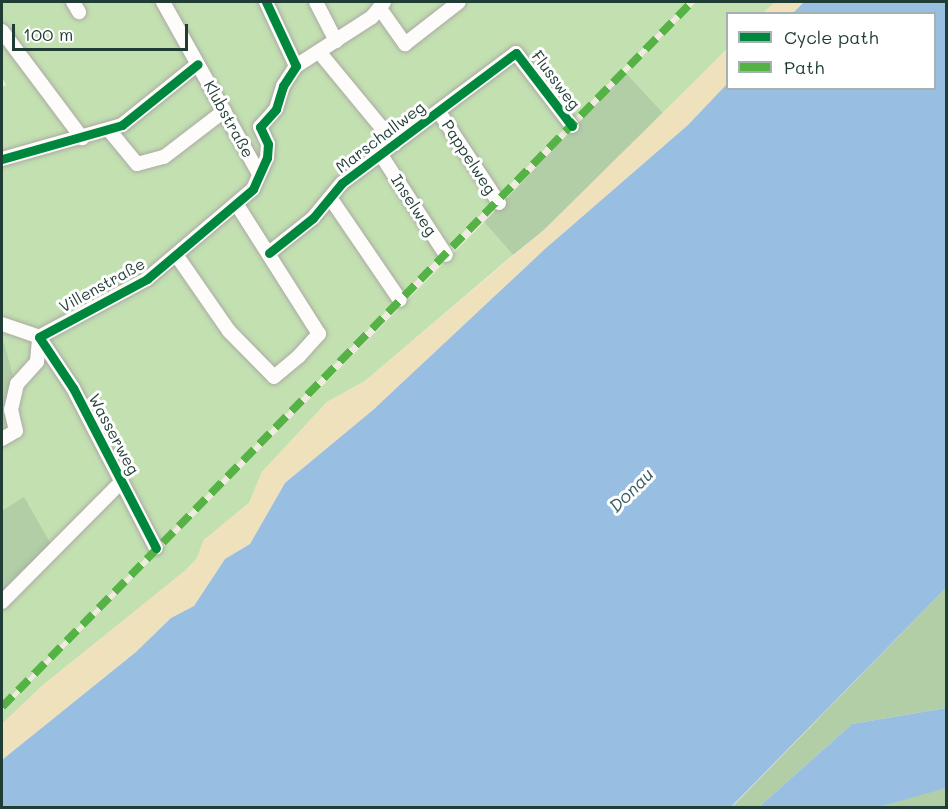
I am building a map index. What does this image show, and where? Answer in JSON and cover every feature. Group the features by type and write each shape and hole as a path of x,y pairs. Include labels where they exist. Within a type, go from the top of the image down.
{"street":[{"name":"Klubstraße","path":"163,2 259,174"},
{"path":"266,2 296,66 320,53 383,6 405,44 459,2"},
{"path":"316,2 336,41"},
{"path":"2,31 82,138"},
{"path":"320,53 395,144"},
{"name":"Marschallweg","path":"269,253 331,199 342,183 516,53"},
{"name":"Flussweg","path":"516,53 572,126"},
{"path":"2,159 122,125 198,64"},
{"name":"Villenstraße","path":"39,337 147,279 177,256 253,189 268,144 260,127 276,109 296,66"},
{"path":"109,130 137,164 164,158 224,111"},
{"name":"Pappelweg","path":"439,111 499,202"},
{"name":"Inselweg","path":"381,155 446,255"},
{"path":"331,199 400,300"},
{"path":"177,256 229,331 274,377 319,334 237,205"},
{"path":"2,324 39,337 37,362 17,384 11,411 16,431 2,439"},
{"name":"Wasserweg","path":"39,337 73,388 156,548"},
{"path":"2,602 122,481"}],"green space":[{"path":"2,2 688,2 2,705 2,87 6,85 2,77"},
{"path":"696,2 775,2 764,12 726,12 726,50 663,113 626,73"},
{"path":"626,73 663,113 544,230 513,255 484,222"},
{"path":"484,222 513,255 365,381 327,402 262,472 249,503 204,540 197,558 186,570 43,685 2,724 2,711"},
{"path":"2,336 14,379 6,409 10,429 2,434"},
{"path":"24,497 52,546 2,596 2,511"},
{"path":"946,588 946,708 852,724 759,807 731,808"},
{"path":"946,788 946,807 878,808 895,800"}],"sand":[{"path":"775,2 804,2 794,12 764,12"},
{"path":"726,50 726,85 688,125 545,249 373,410 285,483 250,544 225,559 194,606 171,618 136,652 2,760 2,724 43,685 186,570 197,558 204,540 249,503 262,472 327,402 365,381 544,230"}],"water":[{"name":"Donau","path":"804,2 946,2 946,588 731,807 2,807 2,760 136,652 171,618 194,606 225,559 250,544 285,483 373,410 545,249 688,125 726,85 726,90 936,90 936,12 794,12"},
{"path":"946,708 946,788 878,807 759,807 852,724"}],"marked path":[{"path":"2,707 692,2"}],"cycle path":[{"path":"156,548 73,388 39,337 147,279 253,189 267,158 268,144 260,127 276,109 283,86 296,66 266,2"},
{"path":"269,253 313,218 342,183 516,53 572,126"},
{"path":"2,159 122,125 198,64"}]}
